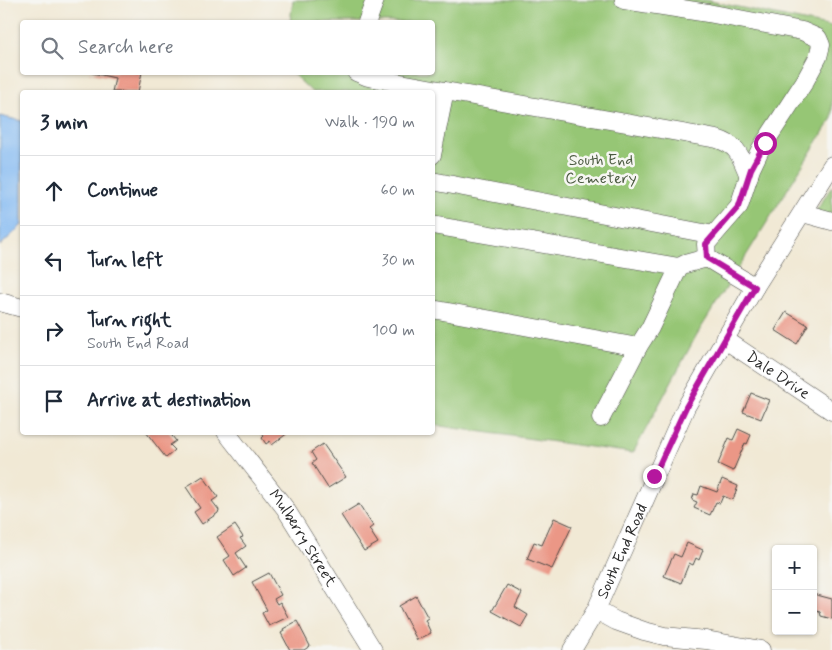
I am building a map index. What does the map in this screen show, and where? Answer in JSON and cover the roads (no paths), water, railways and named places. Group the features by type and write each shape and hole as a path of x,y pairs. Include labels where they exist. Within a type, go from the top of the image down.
{"street":[{"path":"368,20 375,0"},
{"path":"601,418 650,328 679,268 709,246 739,206 749,176 765,143 786,112 818,57 821,45 818,38 802,31 708,13 624,0"},
{"path":"363,75 749,146 765,143"},
{"path":"435,140 445,91"},
{"path":"727,142 740,155 749,176"},
{"name":"South End Road","path":"572,650 596,610 686,407 755,287 832,165"},
{"path":"435,182 688,230 755,287"},
{"path":"802,213 832,221"},
{"path":"435,226 679,268"},
{"path":"0,302 20,307"},
{"path":"435,311 638,347"},
{"name":"Dale Drive","path":"724,339 832,411"},
{"name":"Mulberry Street","path":"228,435 286,508 373,650"},
{"path":"596,610 616,621 664,636 706,640 761,650"}],"water":[{"path":"0,116 20,121 20,227 0,246"}],"park label":[{"name":"South End Cemetery","path":"601,169"}]}
